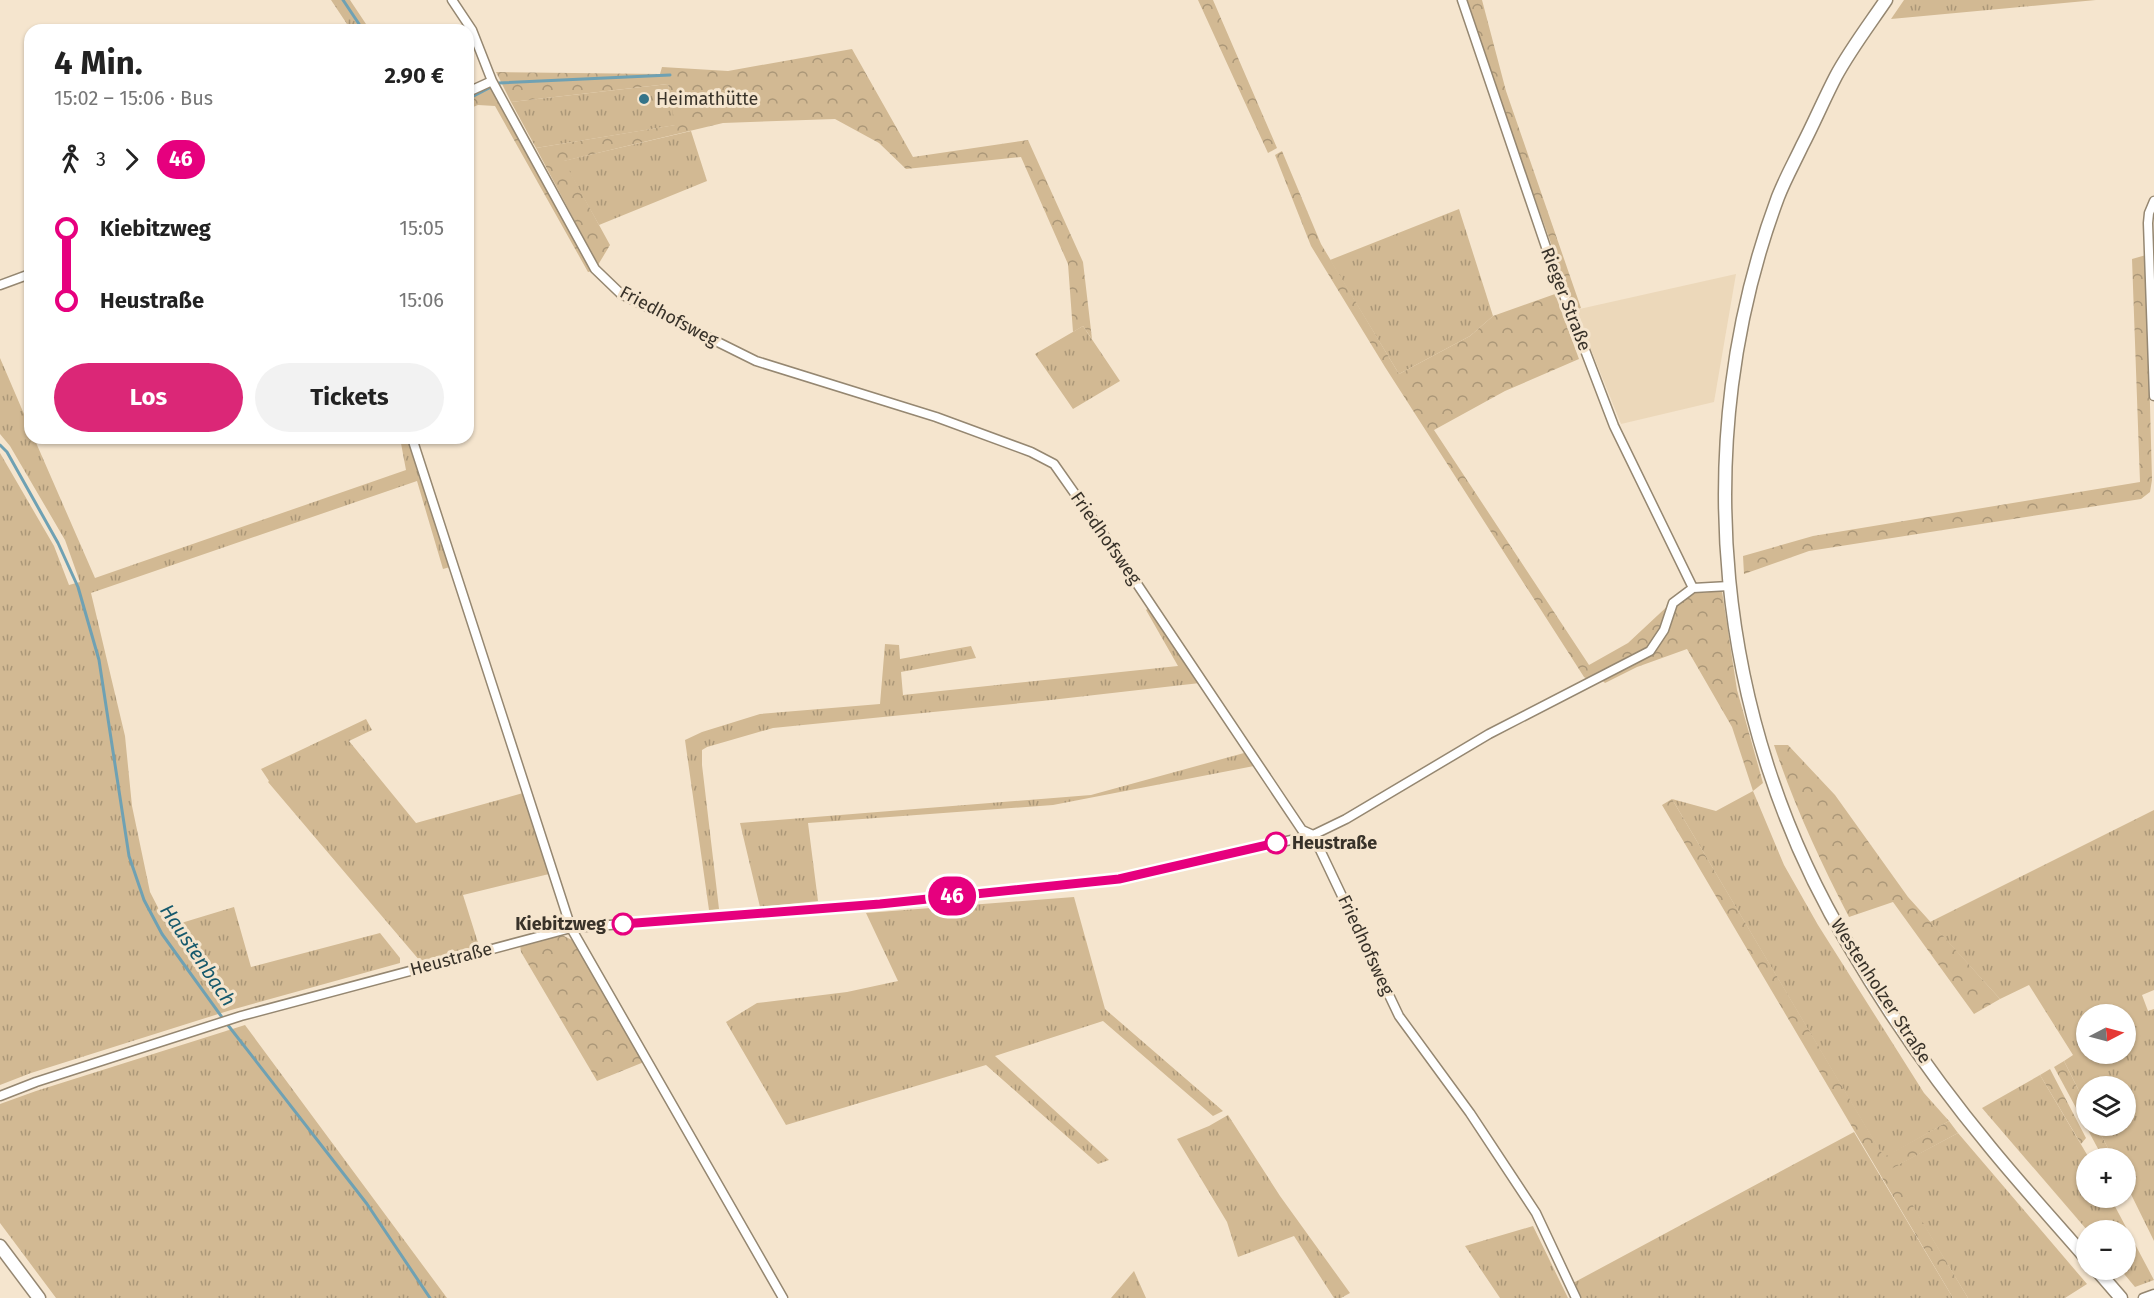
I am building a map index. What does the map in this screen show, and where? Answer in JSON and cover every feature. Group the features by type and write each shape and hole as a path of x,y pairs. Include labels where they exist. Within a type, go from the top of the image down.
{"main road":[{"name":"Westenholzer Straße","path":"1886,0 1837,74 1784,185 1749,288 1739,339 1725,438 1725,538 1729,586 1746,687 1772,782 1806,865 1848,945 1906,1036 1989,1146 2076,1246"},
{"path":"0,1246 39,1298"},
{"path":"2105,1280 2121,1298"}],"street":[{"name":"Friedhofsweg","path":"452,0 468,24"},
{"name":"Rieger Straße","path":"1462,0 1549,256 1614,426 1693,588"},
{"name":"Friedhofsweg","path":"474,35 492,81 595,268 621,294 756,361 936,417 1031,452 1054,464 1189,659 1302,830 1313,835 1399,1016 1470,1113 1536,1213 1576,1298"},
{"path":"474,89 492,81"},
{"path":"2154,201 2148,223 2154,396"},
{"path":"0,285 24,276"},
{"path":"414,444 571,928 783,1298"},
{"path":"1693,588 1729,586"},
{"name":"Heustraße","path":"0,1096 36,1082 241,1016 571,928 880,904 1119,879 1313,835 1346,819 1489,734 1650,651 1664,630 1673,603 1693,588"},
{"path":"2144,1298 2154,1294"}],"shaded area":[{"path":"1736,274 1714,402 1621,424 1575,310"}],"green space":[{"path":"331,0 350,0 366,24 347,24"},
{"path":"1198,0 1213,0 1277,148 1268,153"},
{"path":"1467,0 1482,0 1506,91 1581,308 1575,310 1498,96"},
{"path":"1904,0 2096,0 1891,19"},
{"path":"852,49 913,157 1028,140 1083,262 1092,339 1083,326 1073,332 1068,264 1021,157 906,169 879,143 835,119 723,123 564,161 610,245 598,265 536,148 675,125 668,84 511,102 496,72 660,74 662,67 728,71"},
{"path":"491,83 593,271 588,272 495,106 474,107 474,92"},
{"path":"668,84 676,125 536,148 511,102"},
{"path":"691,131 707,181 599,225 563,161"},
{"path":"1282,151 1321,244 1399,374 1470,336 1493,316 1555,294 1579,359 1505,391 1434,430 1589,665 1628,643 1688,587 1698,593 1722,591 1737,690 1763,783 1753,791 1732,727 1687,649 1637,667 1605,683 1596,675 1587,679 1584,677 1385,367 1311,246 1275,155"},
{"path":"1459,209 1493,316 1470,336 1399,374 1330,260"},
{"path":"2146,255 2152,480 2150,492 2141,499 1809,551 1744,574 1743,556 1813,536 2140,482 2132,259"},
{"path":"1083,326 1120,381 1073,409 1035,354"},
{"path":"0,358 24,414 24,444 37,444 95,578 406,470 401,444 411,444 450,567 443,569 417,481 91,593 125,736 132,806 150,892 168,927 234,907 251,967 380,933 400,958 400,963 231,1010 31,1073 0,1085 0,453 54,546 69,585 80,582 65,540 10,446 0,434"},
{"path":"1150,607 1200,683 773,728 702,750 719,909 709,910 685,740 702,732 760,714 880,704 885,644 899,645 900,659 971,646 976,658 901,672 903,695 1178,666 1146,610"},
{"path":"366,719 372,730 349,741 416,823 523,793 549,874 463,895 479,946 420,961 268,782 261,769"},
{"path":"1774,745 1788,745 1835,795 1908,897 2000,999 1974,1014 1893,902 1849,917 1808,832"},
{"path":"1244,753 1254,766 1053,805 808,823 818,901 760,907 740,823 1091,795"},
{"path":"1753,791 1784,865 1818,925 1924,1093 1949,1121 1884,1158 1672,799 1716,811"},
{"path":"1672,799 1884,1157 1949,1121 1958,1133 1891,1169 1968,1298 1953,1298 1662,805"},
{"path":"2154,810 2154,990 2142,995 2148,1011 2154,1009 2154,1241 2136,1204 2136,1148 2108,1148 2102,1136 2136,1136 2136,1076 2076,1076 2076,1085 2064,1061 2073,1055 2029,985 2000,999 1930,922"},
{"path":"1074,897 1105,1009 1223,1111 1213,1116 1103,1021 995,1056 1109,1160 1098,1164 986,1065 786,1125 726,1022 757,1003 847,992 898,981 866,913"},
{"path":"562,935 572,940 644,1062 597,1081 521,952 520,945"},
{"path":"245,1025 447,1298 56,1298 0,1223 0,1104"},
{"path":"2064,1061 2076,1085 2076,1108 2054,1067"},
{"path":"2050,1069 2076,1119 2076,1136 2040,1075"},
{"path":"2040,1075 2083,1148 2076,1148 2076,1208 2116,1208 2122,1220 2078,1220 1982,1108"},
{"path":"1228,1115 1280,1196 1350,1293 1341,1298 1334,1298 1294,1236 1238,1257 1227,1222 1177,1139 1209,1126"},
{"path":"1854,1132 1953,1298 1580,1298 1573,1283"},
{"path":"1958,1133 2076,1271 2076,1280 2084,1280 2087,1284 2065,1298 1968,1298 1890,1169"},
{"path":"2076,1136 2085,1136 2086,1138 2081,1144"},
{"path":"2091,1136 2102,1136 2108,1148 2098,1148"},
{"path":"1533,1226 1568,1298 1500,1298 1465,1246"},
{"path":"2136,1246 2154,1280 2135,1287 2129,1280 2136,1280"},
{"path":"1134,1271 1146,1298 1111,1298"}],"waterway":[{"path":"343,0 359,24"},
{"path":"499,83 670,75"},
{"path":"474,96 489,88"},
{"name":"Haustenbach","path":"0,445 7,452 58,543 78,587 99,660 129,856 144,900 162,934 224,1020 367,1204 430,1298"}],"bus line":[{"name":"46","path":"623,924 880,904 1119,879 1276,843"}],"place":[{"name":"Heimathütte","path":"644,99"},
{"name":"Heustraße","path":"1276,843"},
{"name":"Kiebitzweg","path":"623,924"}]}
